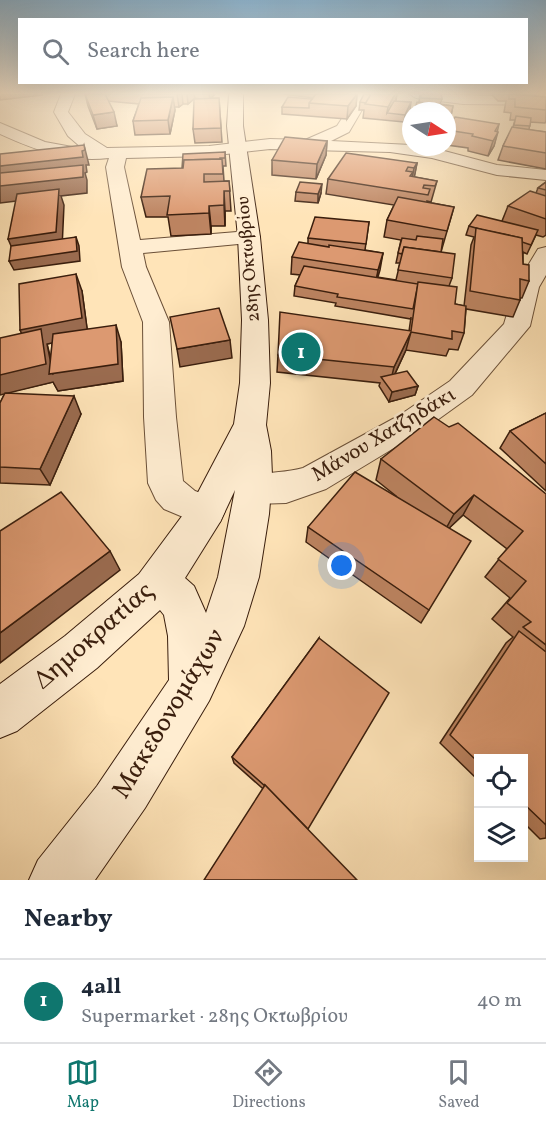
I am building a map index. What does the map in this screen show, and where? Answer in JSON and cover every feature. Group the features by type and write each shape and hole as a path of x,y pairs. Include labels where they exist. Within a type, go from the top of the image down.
{"street":[{"path":"9,135 28,149 75,154 209,151 237,147 308,144 412,149 496,170 546,175"},
{"path":"28,149 60,135"},
{"path":"76,135 83,143 112,153"},
{"name":"28ης Οκτωβρίου","path":"236,135 249,237 256,356 250,424"},
{"path":"308,144 329,135"},
{"path":"112,153 134,267 156,322 166,483 170,493 180,502 207,511"},
{"path":"130,247 249,237"},
{"name":"Μάνου Χατζηδάκι","path":"253,489 286,488 314,479 411,423 461,388 517,326 537,292 546,254"},
{"name":"Μακεδονομάχων","path":"58,880 123,795 192,684 212,648 231,604 253,489 254,454 250,424"},
{"name":"Δημοκρατίας","path":"0,714 81,652 154,588 207,511 250,424"},
{"path":"154,588 170,592 182,606 190,641 192,684"}],"building":[{"path":"496,135 493,141 472,136"},
{"path":"508,135 546,135 546,153 503,146"},
{"path":"285,137 327,141 317,164 272,160"},
{"path":"84,145 83,157 0,166 0,154"},
{"path":"225,152 225,158 220,159 184,160 182,168 183,154"},
{"path":"346,153 417,163 414,168 408,167 406,171 413,172 410,176 437,181 435,186 424,185 423,188 430,189 428,195 328,179"},
{"path":"222,159 223,174 204,174 204,182 229,181 230,191 224,191 224,205 209,206 209,213 167,215 170,196 141,197 147,169 183,168 184,160"},
{"path":"83,165 83,177 0,186 0,173"},
{"path":"300,182 322,184 318,194 296,192"},
{"path":"546,182 546,190 538,188"},
{"path":"59,189 56,232 8,239 17,194"},
{"path":"530,191 546,196 546,219 508,206"},
{"path":"398,197 454,207 447,231 387,220"},
{"path":"477,215 538,230 531,245 522,242 522,238 469,226"},
{"path":"315,217 369,222 366,244 308,238"},
{"path":"476,228 522,238 523,264 529,265 529,281 520,279 520,300 470,291"},
{"path":"417,236 443,239 441,252 404,247 402,254 398,253 402,238 416,240"},
{"path":"76,237 77,251 9,261 11,246"},
{"path":"299,242 383,253 378,270 292,257"},
{"path":"404,247 455,254 452,278 398,270"},
{"path":"304,266 418,284 413,309 337,297 338,294 295,286"},
{"path":"76,274 82,318 20,330 19,284"},
{"path":"418,282 457,287 455,304 466,306 464,333 452,331 452,339 411,332 394,367 278,355 280,312 411,331"},
{"path":"219,308 230,340 177,349 170,317"},
{"path":"116,325 118,364 49,374 53,334"},
{"path":"41,329 46,364 0,375 0,338"},
{"path":"407,371 418,386 392,392 381,377"},
{"path":"5,393 74,396 40,469 0,467 0,403"},
{"path":"546,413 546,464 510,431"},
{"path":"434,417 449,427 458,423 546,494 546,645 523,627 531,622 507,603 526,581 498,559 523,531 474,495 454,514 381,459"},
{"path":"355,472 471,541 429,610 308,527"},
{"path":"61,492 110,551 0,633 0,531"},
{"path":"519,631 546,652 546,825 528,808 528,754 474,754 474,758 450,735"},
{"path":"319,638 389,693 308,829 265,785 232,757"},
{"path":"265,785 357,880 204,880"}],"place":[{"name":"4all","path":"301,352"}]}
